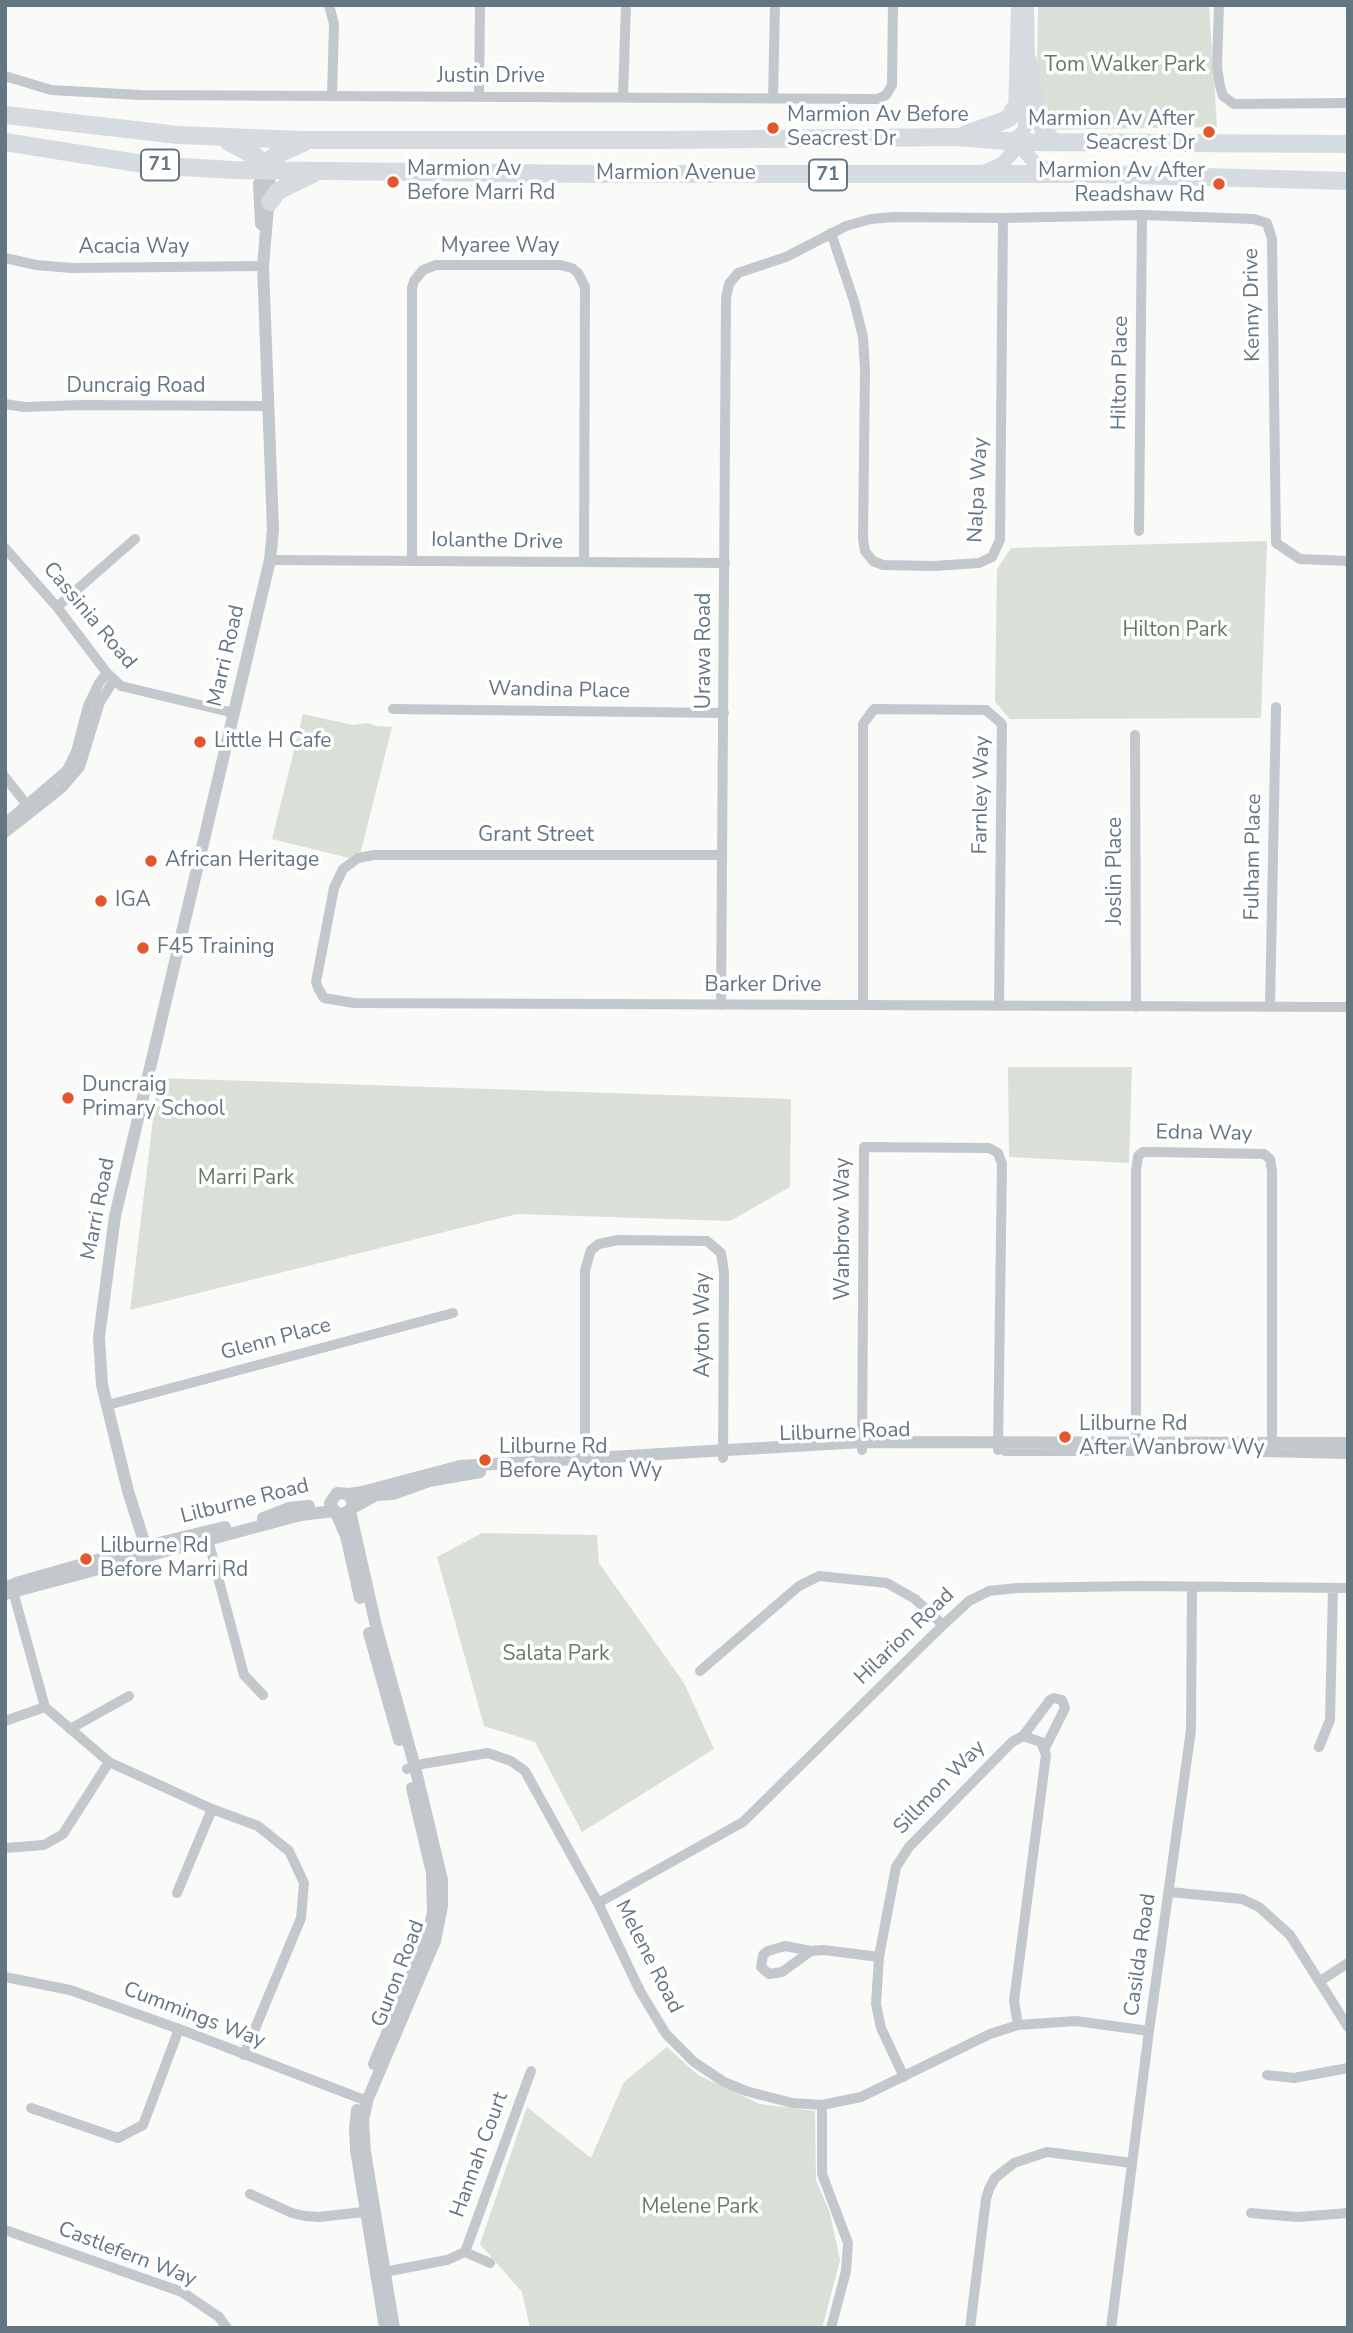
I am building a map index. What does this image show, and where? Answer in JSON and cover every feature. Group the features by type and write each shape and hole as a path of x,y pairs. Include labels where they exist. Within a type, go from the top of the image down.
{"highway":[{"path":"1028,60 1037,115 1053,142"},
{"path":"956,137 1009,118 1015,108"},
{"name":"Marmion Avenue","path":"5,115 166,134 312,140 638,141 956,137 1019,142 1348,144"},
{"path":"216,137 248,150 261,161 266,171"},
{"path":"266,171 270,160 276,155 312,140"},
{"name":"Marmion Avenue","path":"5,142 149,165 266,171 1216,176 1348,181"},
{"path":"270,202 278,191 316,172"}],"main road":[{"path":"1018,5 1015,108 1019,142 1034,162 1060,176"},
{"path":"970,175 986,172 1002,164 1013,152 1025,127 1027,5"}],"street":[{"path":"329,5 334,24 331,96"},
{"path":"479,96 480,5"},
{"path":"623,97 626,5"},
{"path":"773,98 775,5"},
{"name":"Justin Drive","path":"5,76 51,90 140,95 878,99 886,95 892,85 893,5"},
{"path":"1219,5 1217,67 1223,96 1234,104 1348,103"},
{"name":"Marri Road","path":"147,1551 128,1491 102,1385 99,1338 115,1216 270,560 273,530 263,266 271,184 266,171"},
{"name":"Marri Road","path":"265,249 259,184 266,171"},
{"name":"Kenny Drive","path":"726,298 729,284 738,273 786,257 846,226 871,219 1142,215 1254,219 1267,223 1272,239 1276,543 1300,559 1348,561"},
{"name":"Hilton Place","path":"1139,531 1142,215"},
{"name":"Nalpa Way","path":"831,233 854,301 864,345 865,551 873,561 883,565 979,563 992,557 1000,540 1003,218"},
{"name":"Acacia Way","path":"5,258 36,265 72,268 263,266"},
{"name":"Myaree Way","path":"412,560 414,281 423,270 436,265 560,264 578,273 585,287 584,562"},
{"name":"Urawa Road","path":"721,1005 726,298"},
{"name":"Duncraig Road","path":"5,404 24,407 267,406"},
{"path":"57,607 135,540"},
{"name":"Cassinia Road","path":"5,548 121,686 234,713"},
{"name":"Iolanthe Drive","path":"270,560 725,563"},
{"path":"6,830 59,779 73,760 88,706 99,682 111,677"},
{"name":"Fulham Place","path":"1270,1007 1276,707"},
{"name":"Wandina Place","path":"393,709 724,713"},
{"name":"Farnley Way","path":"863,1005 863,724 874,709 888,709 986,710 1002,724 999,1006"},
{"name":"Joslin Place","path":"1135,735 1136,1007"},
{"path":"5,777 29,809"},
{"name":"Grant Street","path":"351,862 374,855 722,855"},
{"name":"Barker Drive","path":"351,862 334,888 316,982 321,993 329,1000 354,1003 1348,1007"},
{"name":"Wanbrow Way","path":"862,1446 864,1147 989,1148 998,1153 1002,1164 998,1445"},
{"name":"Edna Way","path":"1136,1446 1136,1171 1138,1156 1143,1152 1154,1152 1264,1154 1270,1158 1272,1447"},
{"name":"Ayton Way","path":"585,1461 585,1270 591,1250 599,1244 618,1240 707,1241 721,1253 724,1272 723,1454"},
{"name":"Glenn Place","path":"108,1405 453,1313"},
{"name":"Lilburne Road","path":"349,1494 460,1466 862,1446 1272,1447 1348,1443"},
{"name":"Lilburne Road","path":"1272,1447 1348,1453"},
{"name":"Lilburne Road","path":"351,1510 369,1497 393,1494 429,1480 585,1461"},
{"path":"337,1493 349,1494 352,1500 351,1510 343,1514 333,1508 337,1493"},
{"name":"Lilburne Road","path":"9,1589 147,1551 333,1508"},
{"name":"Guron Road","path":"333,1508 346,1535 378,1667 441,1871 443,1892 441,1918 426,1966 364,2100 363,2122 370,2211 394,2328"},
{"name":"Guron Road","path":"351,1510 411,1768"},
{"path":"207,1536 244,1675 263,1695"},
{"path":"700,1671 799,1586 819,1576 887,1583 915,1599 943,1625"},
{"name":"Casilda Road","path":"1111,2328 1191,1730 1192,1587"},
{"name":"Hilarion Road","path":"598,1903 743,1822 943,1625 969,1601 989,1591 1031,1588 1348,1588"},
{"path":"1319,1747 1330,1720 1333,1588"},
{"path":"9,1589 45,1707 109,1762 212,1809 258,1826 289,1851 304,1883 301,1918 244,2055"},
{"path":"69,1729 129,1696"},
{"name":"Sillmon Way","path":"905,2077 878,2016 876,1988 892,1878 899,1860 1012,1742 1023,1736 1054,1698 1062,1700 1065,1708 1045,1748 1045,1766 1014,2001 1018,2025"},
{"path":"5,1721 45,1707"},
{"path":"1023,1736 1036,1739 1045,1748"},
{"name":"Melene Road","path":"411,1768 488,1753 500,1756 525,1771 598,1903 655,2017 676,2046 708,2072 746,2091 767,2098 822,2105 861,2097 990,2034 1018,2025 1076,2021 1149,2032"},
{"path":"5,1848 44,1845 64,1834 109,1762"},
{"path":"177,1893 212,1809"},
{"path":"1170,1892 1242,1899 1259,1907 1290,1934 1348,2027"},
{"path":"811,1951 824,1950 879,1957"},
{"path":"1320,1981 1348,1963"},
{"name":"Cummings Way","path":"5,1977 70,1990 364,2100"},
{"path":"31,2108 118,2138 143,2125 179,2029"},
{"path":"1267,2075 1294,2078 1348,2068"},
{"name":"Hannah Court","path":"381,2273 447,2260 465,2252 531,2071"},
{"path":"822,2105 822,2174 848,2243 846,2271 831,2328"},
{"path":"970,2328 986,2199 995,2178 1014,2163 1047,2152 1132,2163"},
{"path":"250,2194 305,2216 370,2211"},
{"path":"1251,2213 1298,2217 1348,2213"},
{"name":"Castlefern Way","path":"5,2230 182,2292 219,2317 227,2328"},
{"name":"Hannah Court","path":"465,2252 490,2263"},
{"name":"Guron Road","path":"381,2273 385,2328"}],"green space":[{"name":"Tom Walker Park","path":"1038,5 1209,5 1217,127 1036,130"},
{"name":"Hilton Park","path":"1267,541 1261,718 1010,719 995,702 997,569 1011,548"},
{"path":"303,714 353,725 367,723 392,727 361,851 349,858 272,839"},
{"path":"1008,1067 1132,1067 1129,1163 1009,1157"},
{"name":"Marri Park","path":"158,1078 791,1099 790,1187 730,1221 517,1214 130,1310"},
{"name":"Salata Park","path":"482,1533 597,1535 599,1563 684,1683 714,1749 582,1832 535,1742 484,1726 437,1557"},
{"name":"Melene Park","path":"667,2047 698,2075 760,2104 815,2111 816,2180 830,2213 840,2260 821,2328 530,2328 522,2292 480,2244 527,2107 591,2158 624,2082"}],"place":[{"name":"Marmion Av Before Seacrest Dr","path":"773,128"},
{"name":"Marmion Av After Seacrest Dr","path":"1209,132"},
{"name":"Marmion Av Before Marri Rd","path":"393,182"},
{"name":"Marmion Av After Readshaw Rd","path":"1219,184"},
{"name":"Little H Cafe","path":"200,742"},
{"name":"African Heritage","path":"151,861"},
{"name":"IGA","path":"101,901"},
{"name":"F45 Training","path":"143,948"},
{"name":"Duncraig Primary School","path":"68,1098"},
{"name":"Lilburne Rd After Wanbrow Wy","path":"1065,1437"},
{"name":"Lilburne Rd Before Ayton Wy","path":"485,1460"},
{"name":"Lilburne Rd Before Marri Rd","path":"86,1559"}]}
